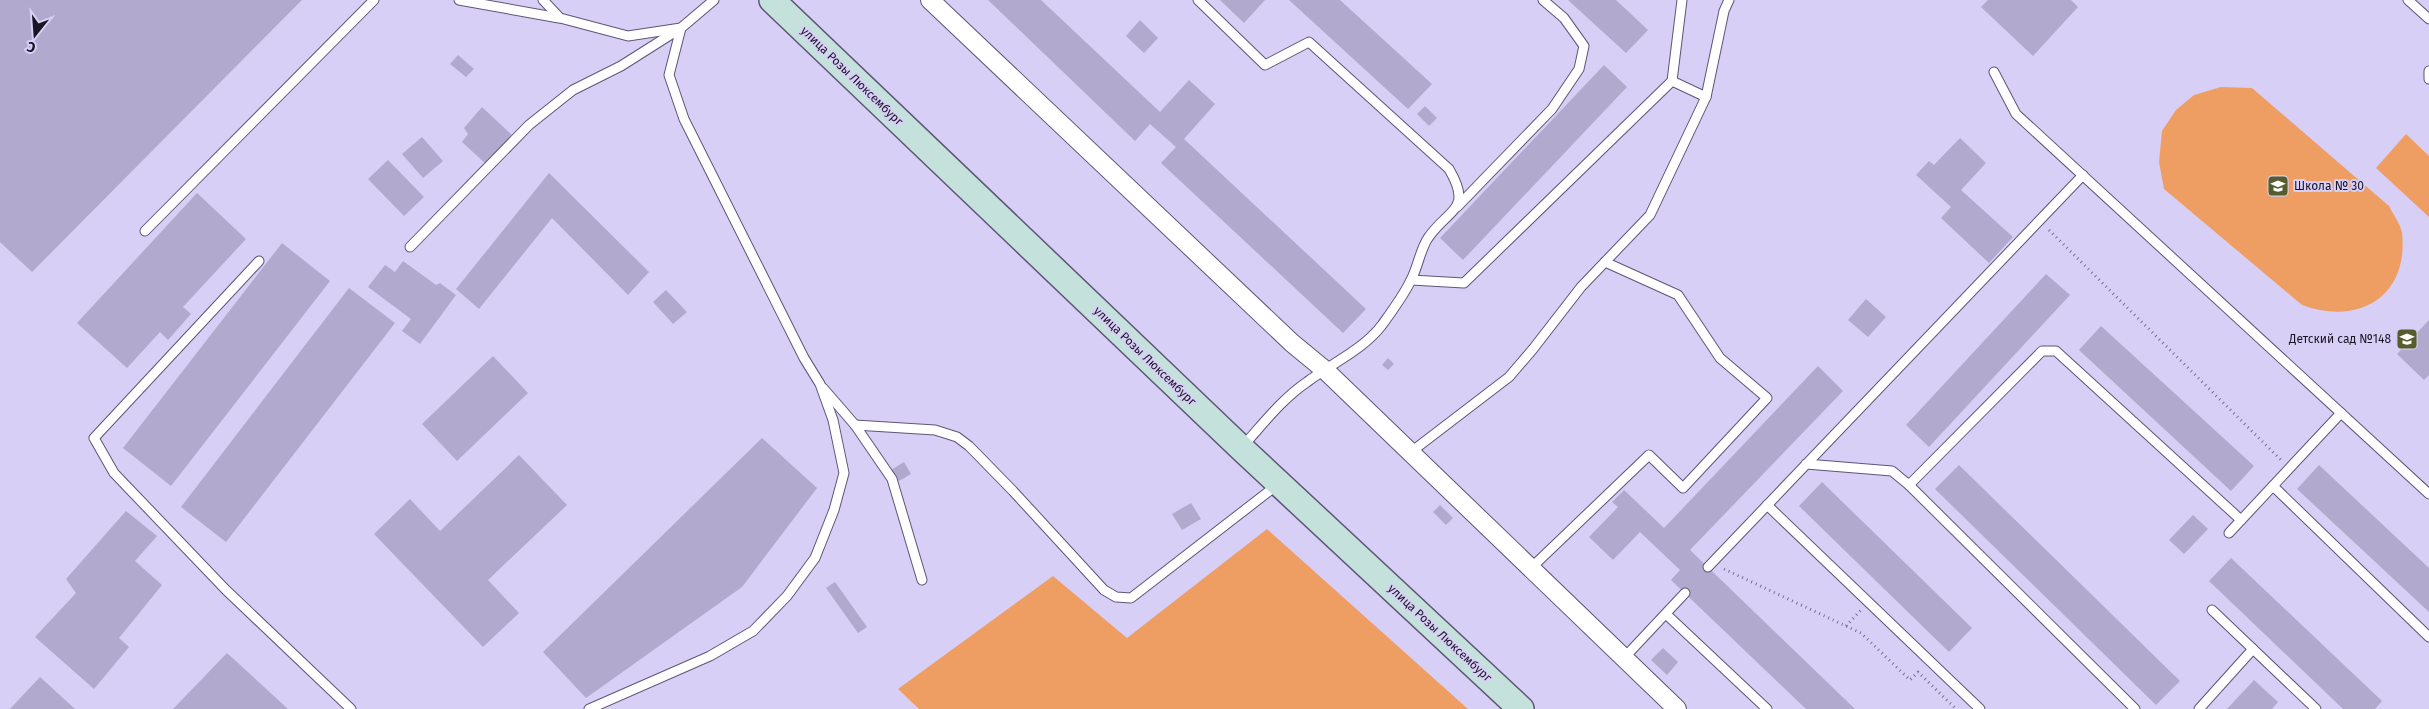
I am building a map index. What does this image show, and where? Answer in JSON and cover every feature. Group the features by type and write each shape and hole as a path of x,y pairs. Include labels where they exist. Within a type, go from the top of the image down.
{"main road":[{"name":"улица Розы Люксембург","path":"772,0 1241,448 1521,709"}],"street":[{"path":"930,0 1292,343 1326,370 1624,658 1668,706"}],"lane":[{"path":"145,231 374,0"},
{"path":"459,0 560,18 628,36 682,28"},
{"path":"542,0 560,18"},
{"path":"410,248 529,125 573,90 621,66 682,28 714,0"},
{"path":"1198,0 1265,65 1309,42 1449,169 1458,185 1460,194 1457,207"},
{"path":"1241,448 1280,405 1307,382 1360,347 1382,326 1411,280 1428,239 1552,109 1579,69 1584,46 1564,18 1544,0"},
{"path":"1411,280 1464,283 1672,81 1682,0"},
{"path":"1411,452 1509,377 1533,350 1581,287 1650,214 1706,97 1724,10 1729,0"},
{"path":"2408,0 2429,19"},
{"path":"682,28 670,75 684,119 804,358 820,384 855,425 892,479 922,580"},
{"path":"2429,71 2429,79"},
{"path":"1994,72 2016,114 2429,494"},
{"path":"1672,81 1706,97"},
{"path":"1710,565 2083,174"},
{"path":"259,261 94,438 114,473 226,590 351,709"},
{"path":"1530,569 1649,455 1682,488 1767,398 1720,358 1678,295 1605,262"},
{"path":"1909,484 2042,351 2056,352 2241,520"},
{"path":"589,709 710,656 753,631 787,596 815,558 834,510 844,473 833,420 820,384"},
{"path":"2229,533 2342,413"},
{"path":"855,425 935,430 957,437 969,446 1012,491 1084,570 1104,590 1116,597 1131,598 1280,484"},
{"path":"1806,464 1892,471 1909,484 2135,709"},
{"path":"2273,486 2429,637"},
{"path":"1767,505 1980,709"},
{"path":"1624,658 1685,593"},
{"path":"2212,610 2316,709"},
{"path":"1666,614 1767,709"},
{"path":"2199,709 2253,649"}],"path":[{"path":"2039,220 2289,469"},
{"path":"1710,565 1861,633 1910,680 1918,672 1956,709"},
{"path":"1846,626 1868,602"}],"shaded area":[{"path":"2221,87 2252,88 2389,206 2399,223 2402,233 2402,255 2397,274 2388,289 2376,301 2360,308 2342,312 2323,311 2302,305 2164,189 2159,162 2162,131 2176,110 2194,95"},
{"path":"2406,134 2429,156 2429,217 2376,168"},
{"path":"1267,529 1468,709 919,709 898,689 1053,576 1127,638"}],"building":[{"path":"0,0 302,0 32,272 0,242"},
{"path":"988,0 1041,0 1160,112 1189,80 1215,104 1184,139 1366,309 1343,333 1161,163 1176,147 1150,124 1135,141"},
{"path":"1220,0 1265,0 1244,23"},
{"path":"1289,0 1340,0 1432,84 1408,109"},
{"path":"1568,0 1616,0 1648,30 1626,53"},
{"path":"1988,0 2071,0 2078,7 2033,56 1981,7"},
{"path":"1140,20 1158,38 1144,53 1126,36"},
{"path":"458,55 474,69 466,77 450,64"},
{"path":"1604,65 1627,87 1463,260 1440,238"},
{"path":"1425,106 1437,118 1429,126 1417,114"},
{"path":"482,107 513,136 486,164 462,142 468,134 464,128"},
{"path":"422,137 443,161 423,178 402,154"},
{"path":"1960,138 1986,163 1961,190 2013,237 1989,263 1941,218 1951,207 1916,175 1929,161 1934,165"},
{"path":"388,160 424,197 404,216 368,179"},
{"path":"549,173 649,272 628,295 552,218 479,309 456,289"},
{"path":"197,193 246,239 183,307 191,314 168,340 160,332 127,368 77,323"},
{"path":"282,243 330,281 171,486 123,448"},
{"path":"403,261 436,285 440,283 456,295 420,344 402,331 411,319 368,287 385,265 395,272"},
{"path":"2046,274 2070,295 1929,447 1906,425"},
{"path":"349,288 395,323 226,542 181,507"},
{"path":"666,290 687,312 673,324 653,302"},
{"path":"1866,299 1886,317 1868,337 1848,320"},
{"path":"2429,320 2429,375 2424,380 2397,354"},
{"path":"2101,326 2254,466 2231,491 2079,350"},
{"path":"493,356 528,393 457,461 422,424"},
{"path":"1388,358 1394,364 1388,370 1382,365"},
{"path":"1818,366 1843,391 1690,550 1855,709 1806,709 1671,580 1680,570 1640,532 1613,560 1589,537 1618,507 1612,502 1624,490 1664,528"},
{"path":"762,438 817,488 742,587 586,698 543,652"},
{"path":"519,455 567,505 488,580 519,613 483,647 374,534 410,499 440,531"},
{"path":"904,462 911,474 899,481 891,470"},
{"path":"1959,465 2180,681 2156,705 1935,489"},
{"path":"2319,465 2429,568 2429,612 2297,489"},
{"path":"1822,482 1972,628 1949,652 1799,506"},
{"path":"1191,503 1201,519 1182,530 1172,514"},
{"path":"1440,505 1453,518 1446,525 1433,512"},
{"path":"126,511 157,536 135,561 162,585 119,638 129,647 94,689 35,637 76,593 66,579"},
{"path":"2193,515 2208,529 2184,554 2169,540"},
{"path":"2231,558 2382,701 2375,709 2343,709 2209,581"},
{"path":"835,582 867,627 858,633 826,588"},
{"path":"1663,648 1678,662 1667,675 1651,660"},
{"path":"227,653 288,709 173,709"},
{"path":"40,677 75,709 10,709"},
{"path":"2254,680 2278,702 2272,709 2227,709"}],"place":[{"name":"Школа № 30","path":"2278,186"},
{"name":"Детский сад №148","path":"2407,339"}]}
